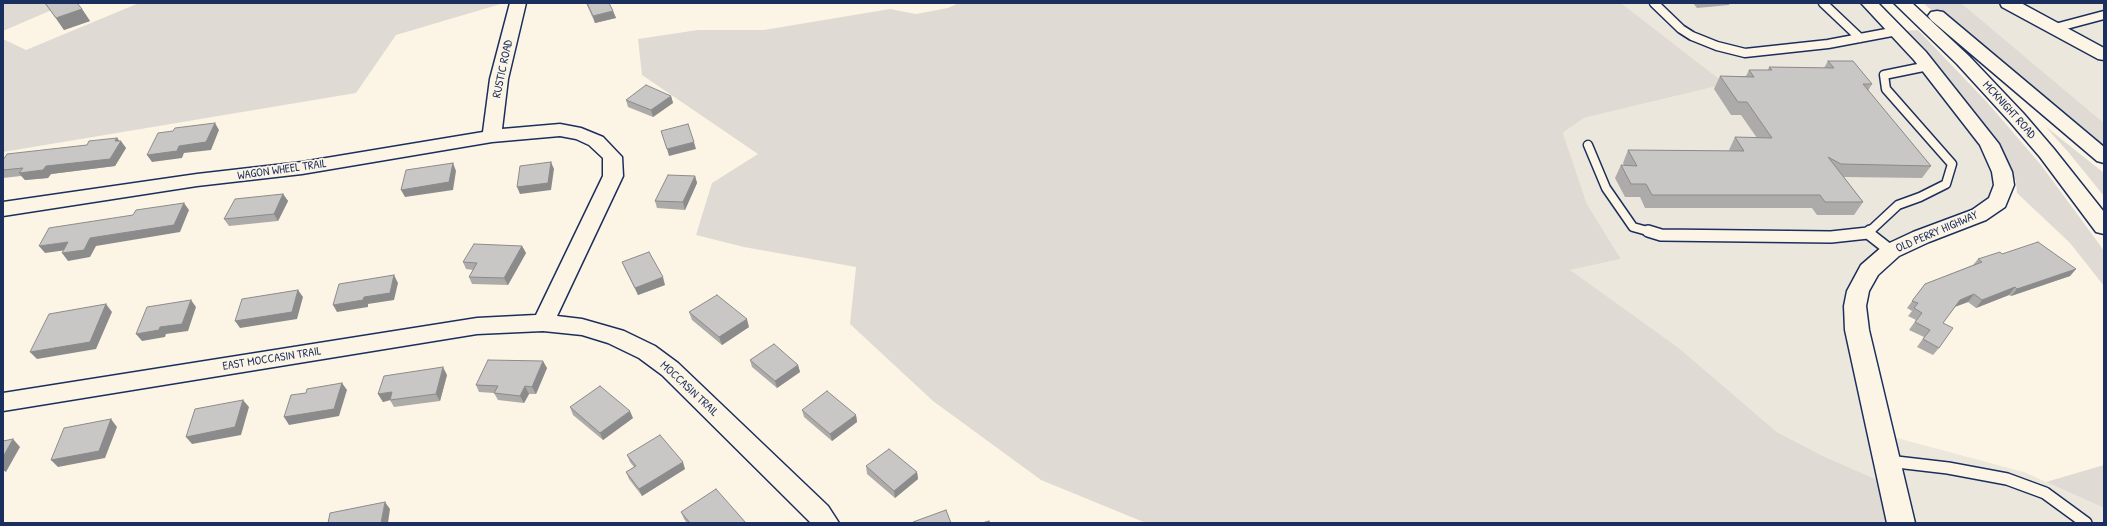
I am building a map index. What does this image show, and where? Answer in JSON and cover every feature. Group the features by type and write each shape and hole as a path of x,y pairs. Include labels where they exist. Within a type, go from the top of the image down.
{"main road":[{"name":"OLD PERRY HIGHWAY","path":"1869,3 1897,31 1928,66 1989,144 2002,172 2004,185 1998,202 1979,215 1921,236 1892,251 1869,270 1858,291 1855,306 1857,330 1901,523"},
{"name":"MCKNIGHT ROAD","path":"1902,3 1963,60 2017,118 2047,153 2104,227"},
{"name":"MCKNIGHT ROAD","path":"1923,3 2104,157"},
{"path":"2008,3 2104,55"}],"street":[{"name":"RUSTIC ROAD","path":"492,136 499,79 518,3"},
{"name":"WAGON WHEEL TRAIL","path":"3,208 198,180 302,168 492,136 560,130 581,134 600,145 612,157 613,176 543,323"},
{"name":"EAST MOCCASIN TRAIL","path":"3,402 477,326 543,323"},
{"name":"MOCCASIN TRAIL","path":"543,323 582,327 616,337 647,352 670,369 819,514 826,523"}],"lane":[{"path":"1654,3 1681,29 1692,36 1717,46 1745,53 1860,38 1897,31"},
{"path":"1823,3 1860,38"},
{"path":"2055,28 2104,15"},
{"path":"1588,145 1606,188 1633,227 1661,235 1831,237 1868,233 1898,205 1946,184 1952,164 1886,89 1884,75 1928,66"},
{"path":"1868,233 1892,251"},
{"path":"1888,461 1948,468 2007,479 2045,493 2086,523"}],"shaded area":[{"path":"3,3 68,3 3,31"},
{"path":"139,3 504,3 396,35 356,93 3,152 3,39 26,50"},
{"path":"959,3 1621,3 1726,84 1584,118 1563,133 1587,204 1621,259 1570,270 1679,348 1777,432 1827,458 1893,487 1901,523 1146,523 1041,480 933,401 850,324 856,267 744,247 696,235 712,183 758,154 642,75 638,39 698,30 764,30 890,9 916,14 948,8"},
{"path":"1621,3 1869,3 1989,144 1998,202 1921,237 1862,282 1882,434 2024,472 2104,508 2104,523 1901,523 1827,458 1777,432 1679,348 1569,270 1621,259 1587,204 1563,133 1584,118 1726,84"},
{"path":"1923,3 1961,3 2104,123 2104,157"},
{"path":"1961,3 2104,3 2104,123 1963,5"},
{"path":"1918,30 1986,101 2041,165 2100,245 2104,252 2104,286 2070,243 2017,193 2016,181 1991,138 1905,31"},
{"path":"2045,126 2104,173 2104,196 2069,153"},
{"path":"2104,465 2104,508 2046,482"}],"building":[{"path":"45,3 77,3 82,9 56,18"},
{"path":"587,3 609,3 613,11 593,16"},
{"path":"1828,61 1853,61 1872,84 1863,84 1931,166 1841,164 1828,157 1863,202 1825,202 1820,195 1652,195 1646,184 1631,184 1621,165 1637,166 1628,150 1744,151 1735,137 1772,138 1747,102 1738,102 1720,76 1754,77 1749,70 1772,70 1769,67 1834,68"},
{"path":"646,85 671,96 651,110 626,100"},
{"path":"215,123 206,142 179,146 177,151 147,155 158,133 173,131 175,128"},
{"path":"688,124 694,142 667,149 661,131"},
{"path":"117,138 115,141 121,141 110,159 46,166 43,170 19,173 23,168 3,170 3,160 7,154 87,145 89,141"},
{"path":"551,162 548,183 517,187 520,166"},
{"path":"453,163 449,182 401,190 406,170"},
{"path":"668,175 695,176 683,202 655,201"},
{"path":"283,194 274,214 224,219 235,199"},
{"path":"184,203 174,225 90,238 84,250 62,253 68,242 39,246 49,228 133,215 136,210"},
{"path":"2038,242 2076,269 2017,289 2015,287 1982,300 1974,294 1960,300 1943,323 1953,328 1939,348 1923,339 1930,330 1915,322 1922,313 1914,308 1918,303 1912,301 1925,284 1982,262 1978,259 2000,252 2002,254"},
{"path":"474,244 522,246 504,278 469,277 477,263 463,262"},
{"path":"649,252 663,277 635,288 622,262"},
{"path":"394,275 390,293 364,297 363,300 333,305 339,284"},
{"path":"298,290 292,312 235,321 242,299"},
{"path":"717,295 747,319 719,337 689,312"},
{"path":"191,300 182,324 160,327 159,330 136,334 147,307"},
{"path":"106,304 90,342 30,352 49,314"},
{"path":"774,344 798,365 775,381 750,360"},
{"path":"488,360 543,361 532,387 525,386 520,396 494,393 498,386 476,385"},
{"path":"443,367 436,394 390,400 392,392 378,394 384,376"},
{"path":"342,383 334,409 284,417 291,395 306,393 307,389"},
{"path":"600,386 630,411 600,433 570,407"},
{"path":"827,391 856,415 830,434 802,410"},
{"path":"243,400 235,427 186,437 195,409"},
{"path":"111,419 99,451 51,460 64,428"},
{"path":"660,435 683,462 639,489 626,472 636,466 627,455"},
{"path":"13,439 3,457 3,441"},
{"path":"889,449 917,472 894,491 866,466"},
{"path":"716,489 746,523 690,523 681,512"},
{"path":"385,502 381,523 328,523 330,513"},
{"path":"946,510 951,523 913,523 913,522"}]}
